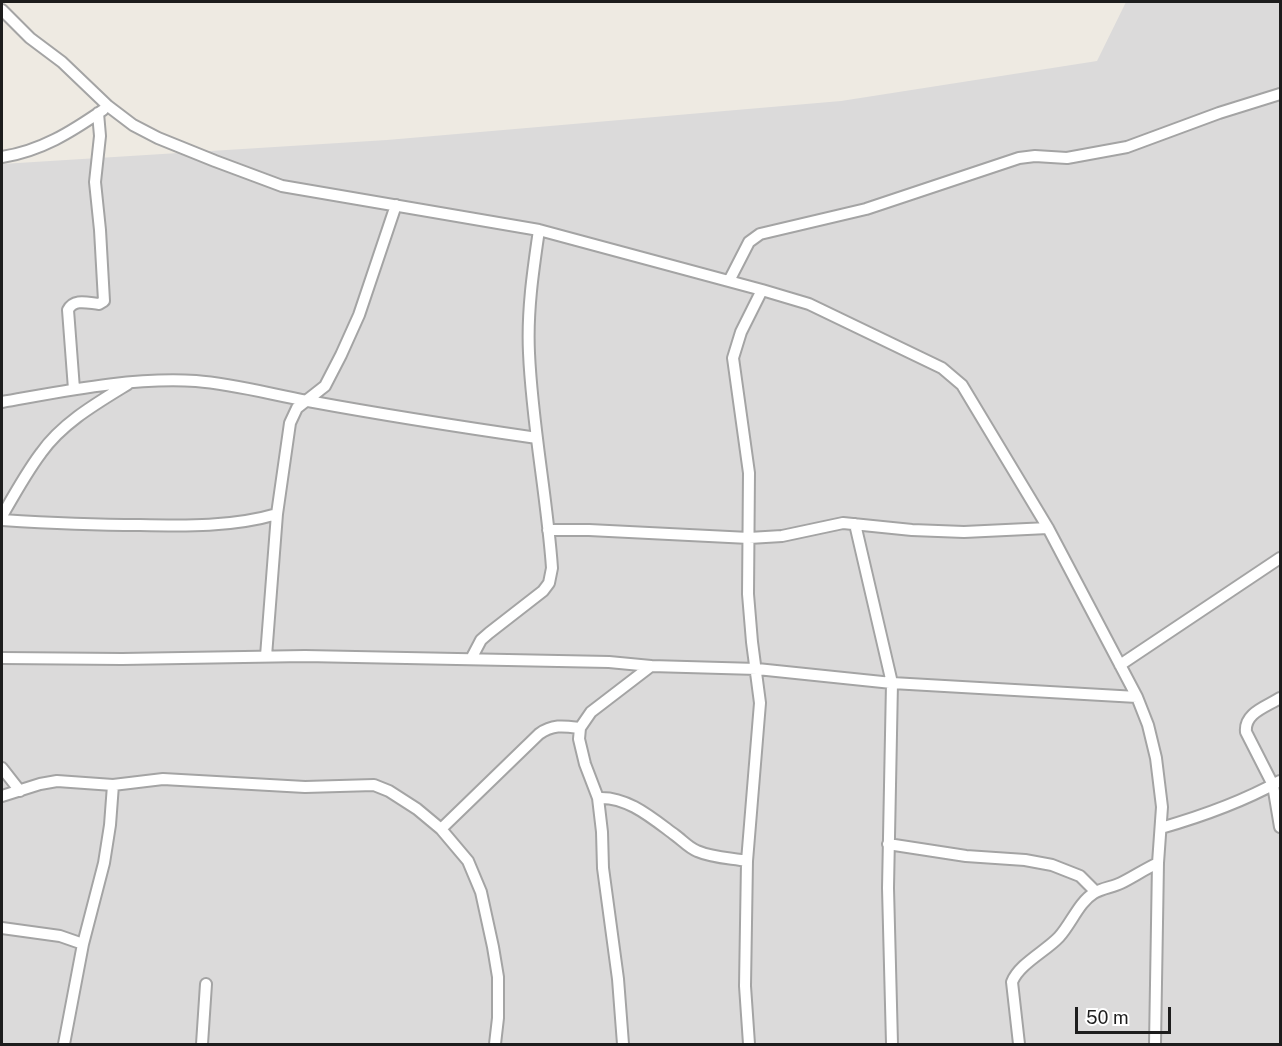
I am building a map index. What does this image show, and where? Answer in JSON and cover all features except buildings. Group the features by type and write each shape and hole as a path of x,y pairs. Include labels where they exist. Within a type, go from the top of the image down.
{"street":[{"path":"2,10 30,38 62,62 108,106 133,124 158,138 274,184 539,230 762,290 809,304 942,368 962,385 1048,528 1137,697 1148,724 1156,759 1162,807 1158,862 1155,1044"},
{"path":"729,281 750,242 760,234 866,209 1019,158 1035,156 1067,158 1127,147 1219,112 1281,94"},
{"path":"2,157 31,151 52,143 108,106"},
{"path":"74,389 68,310 70,305 76,302 99,304 104,301 95,182 100,136 98,113"},
{"path":"266,656 277,514 290,423 297,408 325,386 341,355 359,315 396,205"},
{"path":"471,658 481,640 543,591 549,583 552,568 531,386 528,326 539,230"},
{"path":"749,1044 745,986 747,861 760,713 748,594 749,473 733,358 741,332 762,290"},
{"path":"2,402 74,389 131,382 195,381 250,388 305,401 537,438"},
{"path":"131,382 63,428 41,452 2,518 52,524 176,526 237,523 277,514"},
{"path":"548,531 589,530 749,538 782,536 831,524 964,532 1048,528"},
{"path":"855,524 892,683 888,844 892,1044"},
{"path":"1120,665 1281,558"},
{"path":"2,658 122,659 266,656 609,662 651,666 757,669 892,683 1137,697"},
{"path":"623,1044 618,979 603,868 598,798 585,765 579,739 580,728 591,712 606,698 651,666"},
{"path":"1281,698 1249,717 1245,723 1246,732 1277,783 1281,827"},
{"path":"441,829 539,734 548,728 558,726 580,728"},
{"path":"2,768 20,790"},
{"path":"2,796 57,781 114,785 163,779 305,787 374,785 389,791 417,808 441,829 468,861 481,891 494,947 498,977 498,1018 495,1044"},
{"path":"1161,828 1221,809 1277,783"},
{"path":"64,1044 83,944 104,863 114,785"},
{"path":"598,798 610,797 624,801 695,850 709,855 747,861"},
{"path":"888,844 966,856 1025,860 1052,865 1080,876 1096,892"},
{"path":"1019,1044 1012,982 1014,977 1061,936 1088,898 1096,892 1120,884 1158,862"},
{"path":"2,928 60,936 83,944"},
{"path":"202,1044 206,984"}],"shaded area":[{"path":"1126,2 1280,2 1280,1044 2,1044 2,164 387,140 841,101 1097,61"}]}
